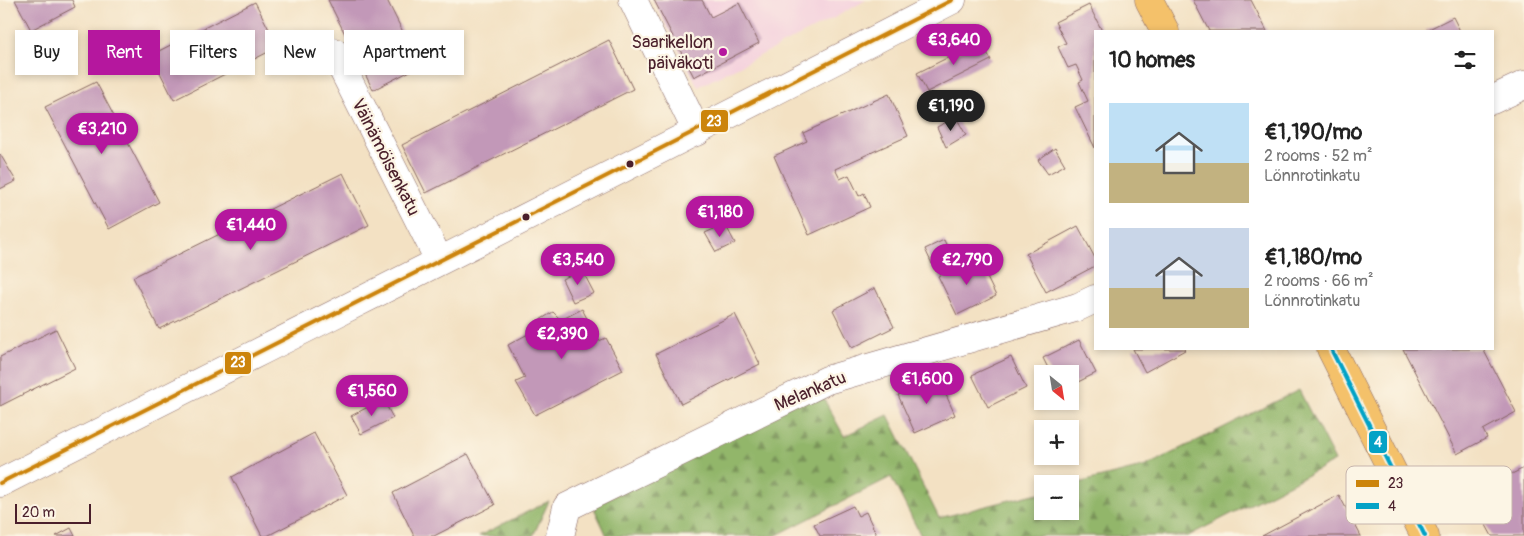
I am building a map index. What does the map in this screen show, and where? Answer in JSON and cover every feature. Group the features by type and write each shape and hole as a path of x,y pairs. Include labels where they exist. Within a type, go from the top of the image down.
{"main road":[{"path":"1149,0 1164,30"},
{"path":"1332,350 1390,466"},
{"path":"1419,524 1425,536"}],"street":[{"path":"633,0 697,132"},
{"path":"0,483 439,260 697,132 952,0"},
{"name":"Väinämöisenkatu","path":"334,52 439,260"},
{"path":"1494,99 1524,84"},
{"name":"Melankatu","path":"560,536 567,507 827,380 1078,307 1094,299"}],"shaded area":[{"name":"Saarikellon päiväkoti","path":"653,0 866,0 698,87"}],"green space":[{"path":"819,390 844,436 888,415 939,518 1034,494 1034,520 1079,520 1079,483 1146,466 1299,390 1335,461 1188,536 921,536 891,477 775,536 607,536 593,506"},
{"path":"549,501 533,536 479,536"}],"building":[{"path":"15,0 72,0 75,7 31,30"},
{"path":"328,0 387,0 402,30 344,30 344,32"},
{"path":"654,0 702,0 711,17 739,3 759,43 694,77"},
{"path":"1193,0 1251,0 1266,30 1208,30"},
{"path":"255,2 269,30 265,30 265,54 255,59 255,30 200,30"},
{"path":"1089,5 1102,30 1094,30 1094,146 1075,107 1088,101 1079,82 1083,80 1076,65 1068,68 1058,47 1066,43 1055,22"},
{"path":"1453,17 1460,30 1427,30"},
{"path":"609,40 633,89 426,193 402,145"},
{"path":"981,41 991,60 927,92 917,73"},
{"path":"170,45 170,75 223,75 174,100 160,73 160,50"},
{"path":"366,75 402,75 373,90"},
{"path":"96,82 159,202 109,229 45,107"},
{"path":"889,94 908,136 835,169 840,179 849,175 859,196 864,193 870,207 809,235 774,156 807,141 803,133"},
{"path":"956,117 966,135 946,147 937,127"},
{"path":"1055,148 1065,165 1048,174 1038,160"},
{"path":"0,154 16,181 0,189"},
{"path":"343,173 369,225 159,329 133,277"},
{"path":"725,224 735,243 716,252 705,233"},
{"path":"1078,226 1094,256 1094,267 1046,292 1026,254"},
{"path":"944,240 951,255 932,264 925,249"},
{"path":"977,257 996,296 957,315 938,276"},
{"path":"582,270 594,293 573,302 562,279"},
{"path":"875,288 894,327 852,348 833,310"},
{"path":"582,309 599,341 606,338 623,370 535,415 516,382 525,378 508,345 528,334 530,326 553,312 561,320"},
{"path":"735,314 760,364 681,404 656,354"},
{"path":"56,329 75,368 0,406 0,357"},
{"path":"1079,340 1096,373 1079,382 1079,365 1046,365 1043,358"},
{"path":"1134,350 1185,350 1145,372"},
{"path":"1404,350 1484,350 1516,412 1483,430 1487,438 1457,454"},
{"path":"1011,357 1026,388 988,407 972,375"},
{"path":"938,377 955,415 915,433 898,395"},
{"path":"383,399 393,418 361,434 351,416"},
{"path":"314,433 347,495 267,536 262,536 232,477"},
{"path":"468,454 495,505 434,536 414,536 393,493"},
{"path":"1524,468 1524,536 1492,536 1485,524 1512,524 1512,474"},
{"path":"1339,495 1346,508 1346,524 1355,524 1361,536 1262,536"},
{"path":"853,506 858,516 866,512 877,536 820,536 814,524"},
{"path":"71,528 75,536 56,536"}],"transit line":[{"name":"23","path":"0,483 952,0"},
{"name":"4","path":"1332,350 1390,466"},
{"name":"4","path":"1419,524 1425,536"}],"place":[{"name":"Saarikellon päiväkoti","path":"723,52"}]}
